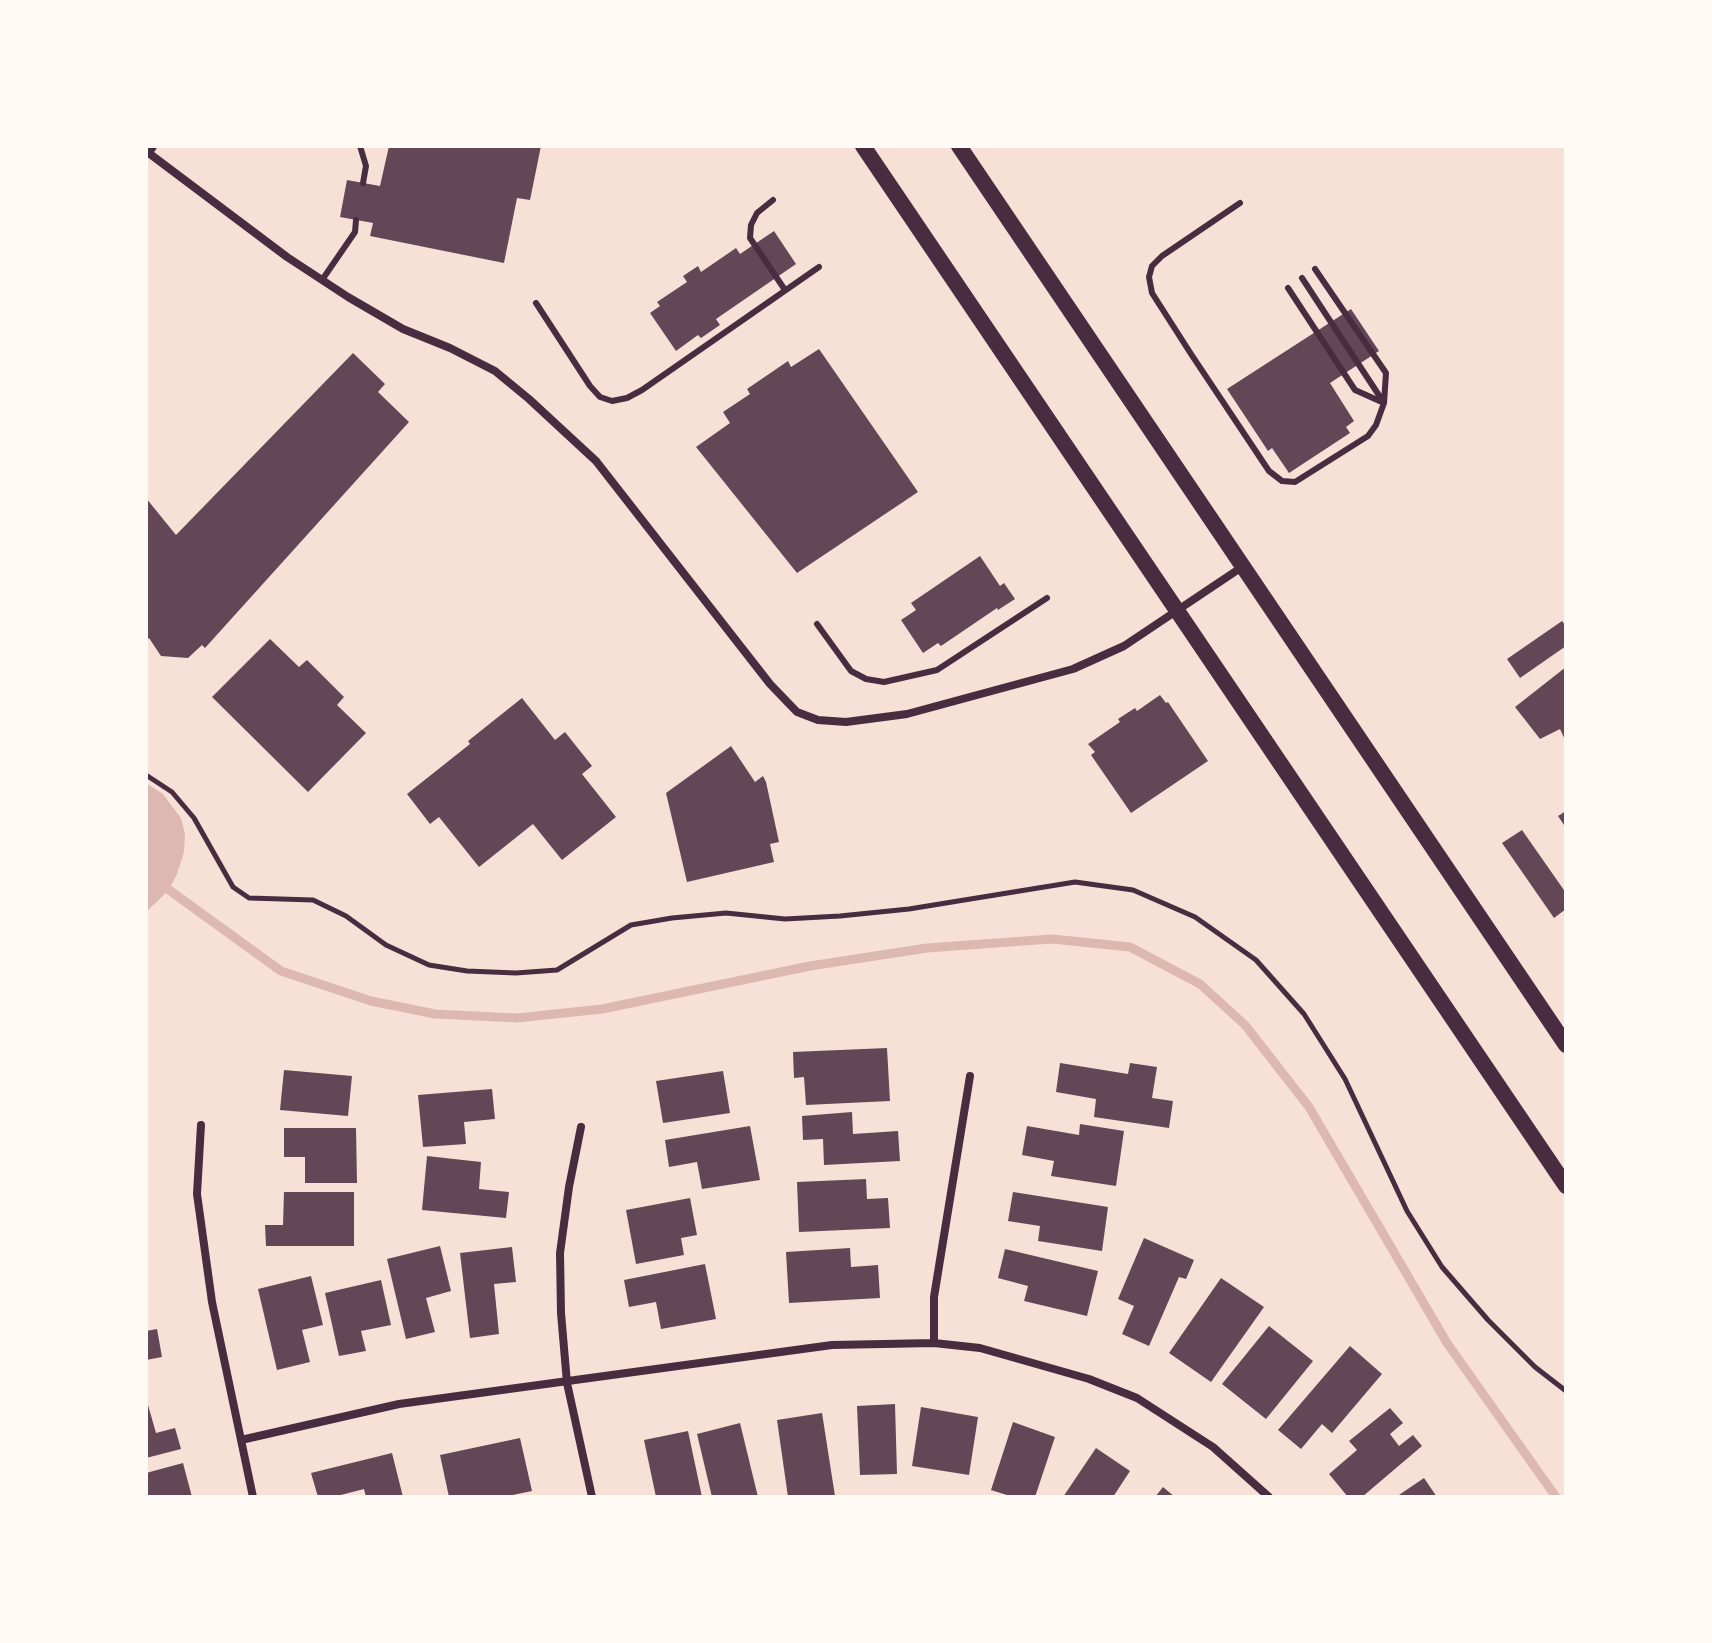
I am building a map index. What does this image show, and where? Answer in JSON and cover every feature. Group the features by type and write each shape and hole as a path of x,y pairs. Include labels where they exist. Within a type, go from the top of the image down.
{"main road":[{"path":"863,146 1563,1177"},
{"path":"959,146 1566,1045"}],"street":[{"path":"147,149 227,213 322,280 403,329 495,371 564,431 613,482 770,684 797,712 818,720 846,722 907,714 1073,669 1124,646 1242,567"},
{"path":"934,1343 934,1297 970,1076"},
{"path":"201,1125 197,1194 212,1302 253,1497"},
{"path":"581,1127 560,1253 561,1313 567,1383 592,1497"},
{"path":"241,1440 399,1404 832,1345 934,1343 980,1348 1089,1379 1137,1398 1213,1447 1269,1497"}],"lane":[{"path":"360,146 366,166 363,183"},
{"path":"773,200 757,213 751,225 750,238 785,290"},
{"path":"1240,203 1162,256 1152,266 1149,277 1152,293 1269,471 1282,481 1295,482 1368,436 1384,403 1386,373 1315,269"},
{"path":"322,280 355,232 356,220"},
{"path":"536,303 590,386 600,397 612,401 642,390 819,267"},
{"path":"1302,278 1384,403"},
{"path":"1288,288 1355,390 1384,403"},
{"path":"817,624 851,671 866,679 884,682 937,670 1047,598"}],"path":[{"path":"146,775 172,792 194,818 233,887 249,898 313,900 346,916 386,945 429,965 467,971 516,973 557,970 631,925 672,918 726,913 785,919 840,916 909,909 1075,882 1133,890 1195,917 1256,960 1304,1014 1345,1079 1407,1211 1442,1267 1497,1330 1535,1367 1566,1391"}],"shaded area":[{"path":"146,783 163,794 181,818 185,834 184,852 169,890 146,912"}],"building":[{"path":"389,146 541,146 530,200 517,198 504,263 370,236 373,223 340,217 347,180 380,186"},
{"path":"774,231 796,264 716,319 720,325 701,338 698,335 676,351 650,313 660,306 657,302 687,282 683,276 698,266 701,272 736,248 740,254"},
{"path":"1351,309 1379,351 1330,383 1354,421 1346,427 1350,433 1289,473 1272,448 1268,451 1227,389"},
{"path":"819,349 918,492 797,573 696,447 730,423 723,412 750,394 747,389 788,361 791,367"},
{"path":"353,353 385,384 378,392 409,422 205,648 202,645 188,658 161,656 149,638 146,641 146,498 176,535"},
{"path":"980,556 1000,586 1004,583 1015,599 941,646 938,643 923,653 901,620 916,610 911,603"},
{"path":"1562,621 1566,626 1566,646 1520,678 1507,659"},
{"path":"270,639 299,667 307,660 344,697 337,705 366,733 308,792 212,697"},
{"path":"1566,667 1566,742 1560,729 1540,739 1515,707"},
{"path":"1160,695 1208,761 1131,813 1091,755 1095,752 1088,744 1120,722 1118,719 1135,708 1137,711"},
{"path":"522,698 555,740 565,732 592,766 582,774 616,817 562,860 533,824 479,867 439,817 430,824 407,794"},
{"path":"731,746 755,782 763,776 766,782 779,842 770,844 774,862 687,882 666,793"},
{"path":"1566,811 1566,828 1558,816"},
{"path":"1522,830 1566,893 1566,909 1554,918 1502,843"},
{"path":"887,1048 890,1101 806,1105 804,1077 794,1078 793,1052"},
{"path":"1060,1063 1128,1074 1130,1063 1157,1067 1152,1098 1173,1101 1169,1128 1094,1117 1096,1099 1056,1092"},
{"path":"284,1070 352,1076 348,1116 280,1110"},
{"path":"723,1071 730,1113 663,1123 656,1081"},
{"path":"492,1089 495,1119 464,1122 466,1144 423,1147 418,1095"},
{"path":"852,1112 853,1134 898,1131 900,1161 824,1165 823,1139 803,1140 802,1116"},
{"path":"1080,1124 1124,1131 1116,1186 1051,1176 1054,1161 1022,1155 1027,1126 1079,1135"},
{"path":"750,1126 760,1180 702,1189 697,1162 669,1167 665,1140"},
{"path":"284,1128 356,1128 357,1183 305,1183 305,1157 284,1157"},
{"path":"427,1156 481,1162 479,1189 509,1192 506,1218 422,1210"},
{"path":"866,1179 867,1199 888,1198 890,1228 799,1232 797,1182"},
{"path":"284,1192 354,1192 354,1246 266,1246 265,1225 283,1225"},
{"path":"1013,1192 1108,1207 1102,1251 1038,1241 1040,1226 1008,1221"},
{"path":"690,1198 697,1235 681,1238 684,1255 636,1264 626,1210"},
{"path":"1144,1238 1194,1260 1186,1279 1179,1277 1149,1346 1122,1334 1134,1306 1118,1299"},
{"path":"440,1246 451,1291 426,1298 435,1332 406,1339 387,1259"},
{"path":"512,1247 516,1282 494,1284 499,1334 470,1338 460,1253"},
{"path":"850,1248 851,1267 878,1265 880,1298 789,1303 786,1252"},
{"path":"1005,1249 1098,1271 1087,1316 1024,1301 1028,1286 998,1278"},
{"path":"705,1264 716,1319 661,1329 656,1302 629,1307 624,1280"},
{"path":"311,1276 323,1325 302,1330 310,1362 277,1370 258,1289"},
{"path":"1221,1278 1264,1307 1211,1382 1169,1353"},
{"path":"381,1280 391,1325 361,1331 366,1351 339,1356 325,1293"},
{"path":"1269,1326 1313,1361 1266,1419 1222,1384"},
{"path":"157,1329 162,1357 146,1360 146,1331"},
{"path":"1350,1346 1382,1374 1332,1433 1322,1424 1301,1449 1278,1430"},
{"path":"146,1398 156,1433 175,1428 181,1449 146,1458"},
{"path":"895,1404 897,1474 860,1475 857,1406"},
{"path":"921,1407 978,1417 969,1475 912,1466"},
{"path":"1390,1408 1403,1423 1390,1434 1399,1446 1413,1435 1422,1446 1362,1497 1348,1497 1329,1474 1357,1450 1349,1441"},
{"path":"822,1413 835,1496 788,1497 777,1420"},
{"path":"1013,1422 1055,1437 1035,1497 1013,1497 991,1490"},
{"path":"740,1423 758,1497 712,1497 697,1434"},
{"path":"688,1431 702,1497 656,1497 644,1440"},
{"path":"520,1438 532,1491 503,1497 449,1497 440,1455"},
{"path":"1096,1448 1130,1471 1113,1497 1063,1497"},
{"path":"392,1453 403,1497 366,1497 364,1489 333,1497 318,1497 311,1473"},
{"path":"183,1463 192,1497 146,1497 146,1473"},
{"path":"1424,1478 1437,1497 1396,1497"},
{"path":"1163,1487 1175,1497 1155,1497"}],"waterway":[{"path":"146,866 169,890 281,971 371,1001 435,1014 517,1018 602,1009 810,966 927,948 1052,939 1130,947 1200,984 1245,1025 1309,1107 1447,1343 1556,1497"}]}
